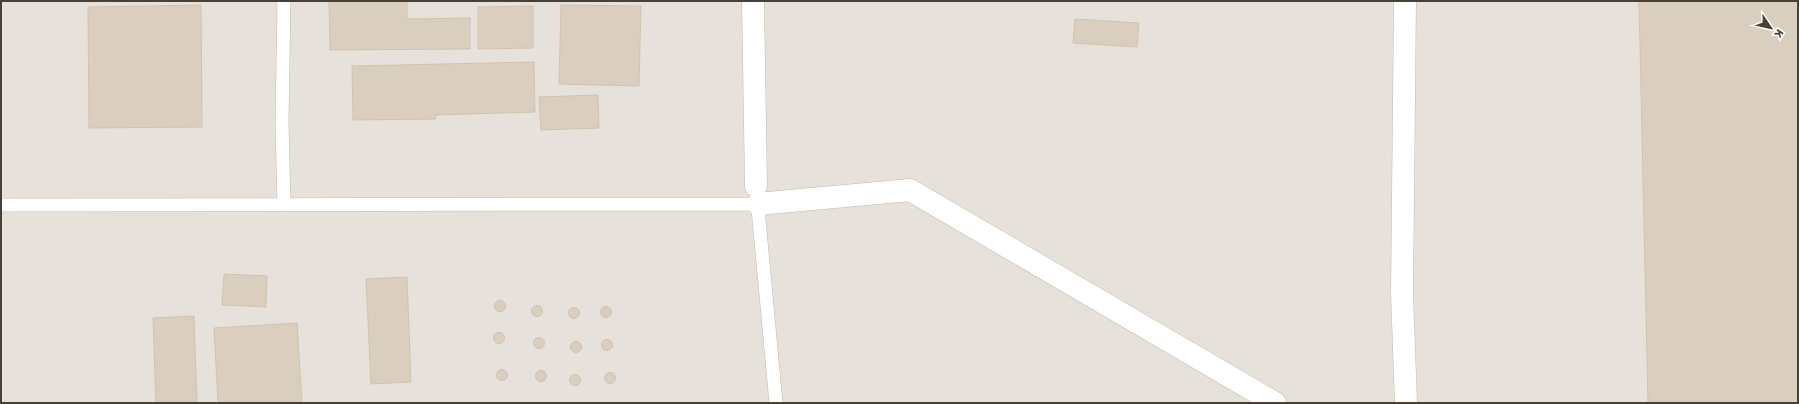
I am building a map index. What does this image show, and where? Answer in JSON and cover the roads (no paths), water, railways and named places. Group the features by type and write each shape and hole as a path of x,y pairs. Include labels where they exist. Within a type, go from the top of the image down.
{"street":[{"path":"753,1 757,195 910,190 1275,403"},
{"path":"1405,1 1402,294 1406,403"}],"lane":[{"path":"284,1 282,122 284,205"},
{"path":"1,205 284,205 757,195 776,403"}]}
